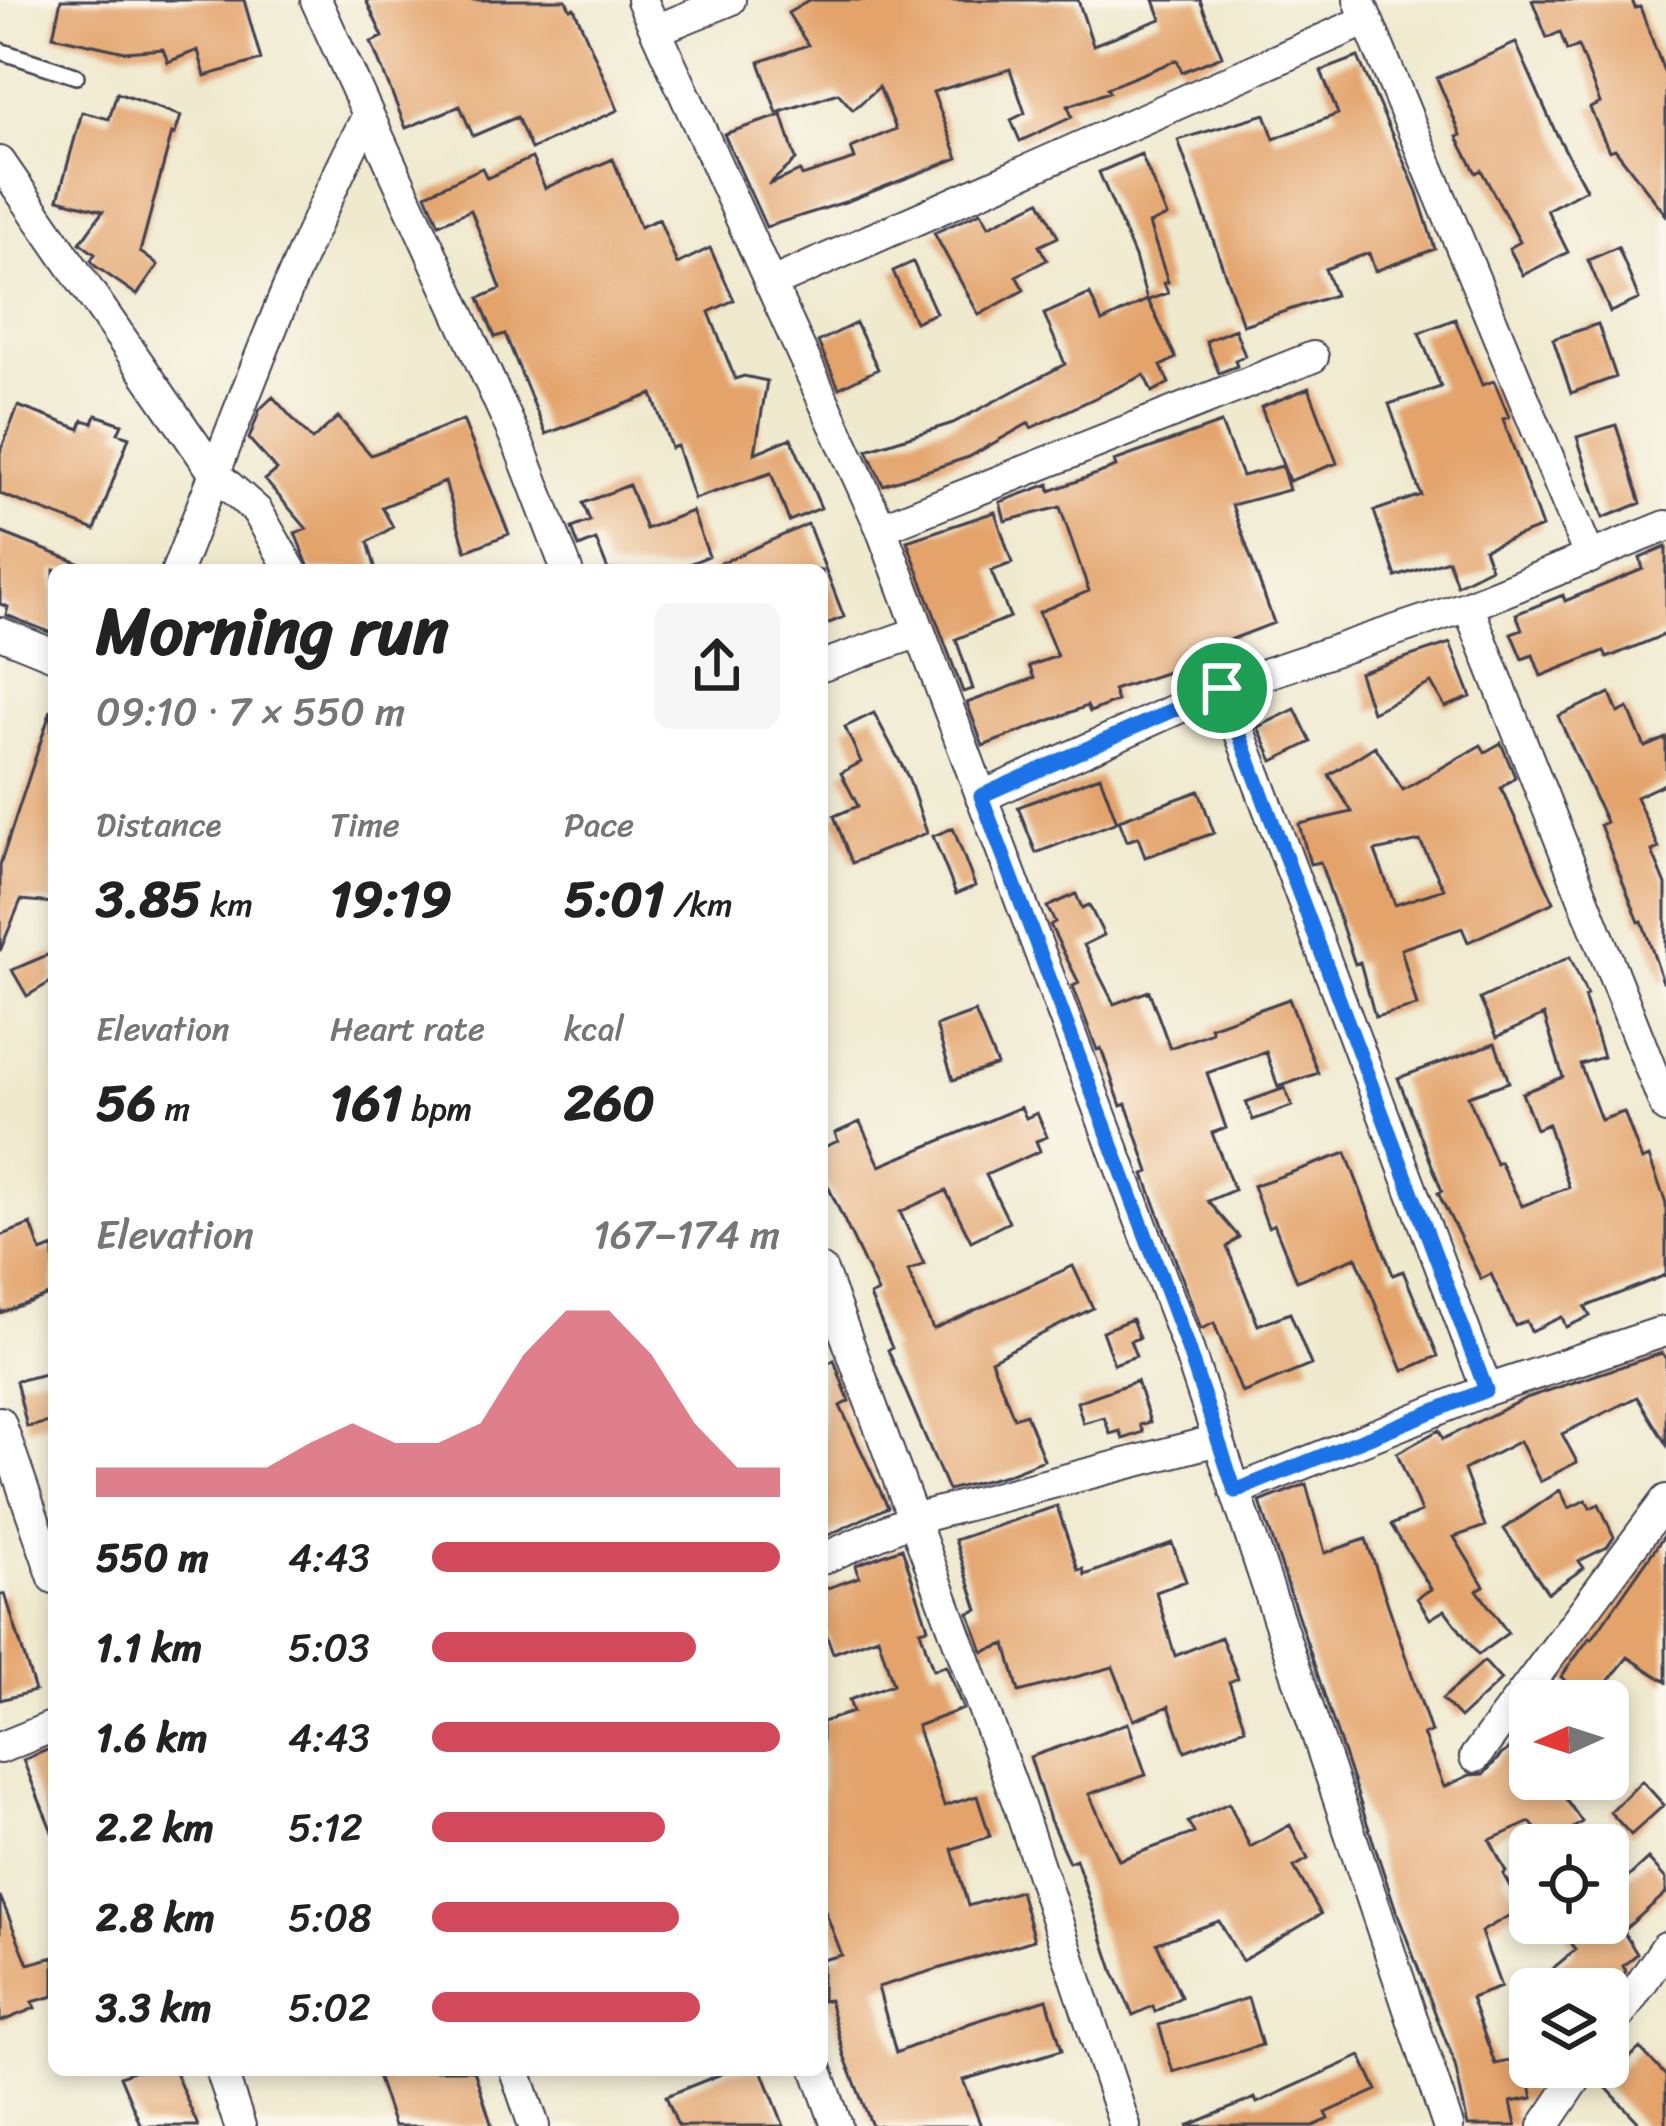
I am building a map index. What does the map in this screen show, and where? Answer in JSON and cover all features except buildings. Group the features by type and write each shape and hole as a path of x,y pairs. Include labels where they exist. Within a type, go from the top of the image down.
{"street":[{"path":"316,0 520,448 565,564"},
{"path":"642,0 881,528 1219,1440 1448,2126"},
{"path":"656,30 730,0"},
{"path":"770,284 1363,10 1590,558"},
{"path":"179,564 262,345 324,200 368,117"},
{"path":"0,162 215,473 257,511 288,564"},
{"path":"881,528 1313,357"},
{"path":"981,796 1222,688 1468,606 1666,526"},
{"path":"1468,606 1666,1108"},
{"path":"828,664 919,632"},
{"path":"0,633 48,653"},
{"path":"1222,688 1486,1390"},
{"path":"828,1286 1019,1806 1125,2126"},
{"path":"1235,1491 1486,1390 1662,1332"},
{"path":"0,1422 48,1561"},
{"path":"828,1556 913,1519 1219,1440"},
{"path":"1474,1757 1666,1500"},
{"path":"0,1748 48,1728"},
{"path":"1629,2001 1666,1947"},
{"path":"223,2076 240,2126"},
{"path":"517,2076 534,2126"},
{"path":"819,2076 837,2126"},
{"path":"1544,2126 1570,2088"}],"lane":[{"path":"0,51 76,76"}],"route":[{"path":"1222,688 1486,1390 1235,1491 1186,1343 981,796 1222,688"}]}
